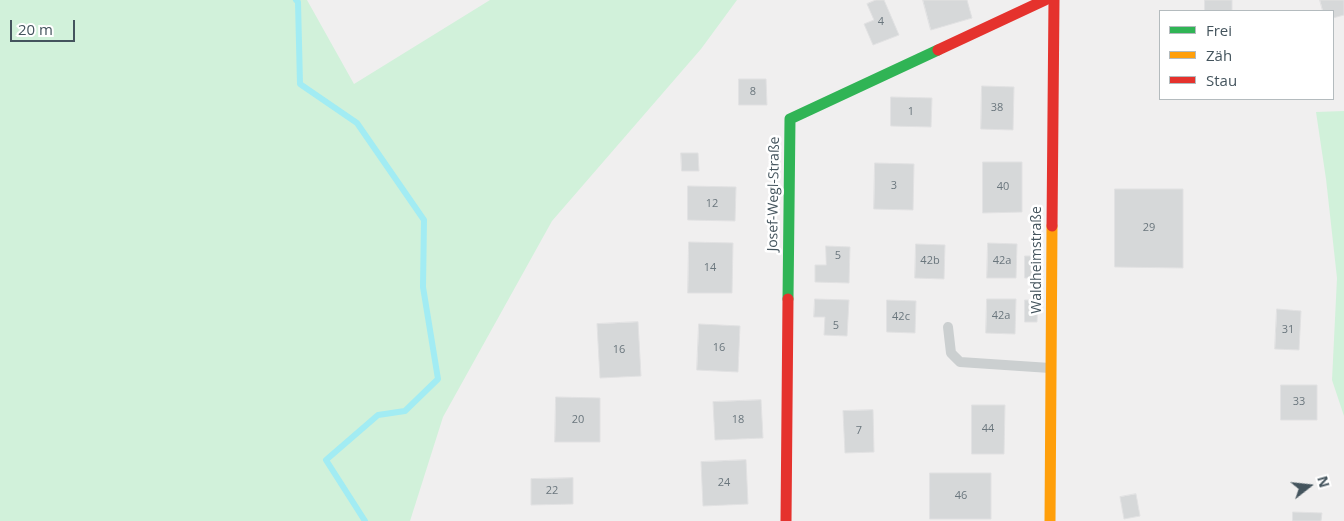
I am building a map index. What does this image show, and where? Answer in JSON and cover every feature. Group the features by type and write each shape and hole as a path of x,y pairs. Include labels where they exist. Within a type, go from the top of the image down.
{"street":[{"name":"Josef-Wegl-Straße","path":"786,521 790,120 1045,0"},
{"name":"Waldheimstraße","path":"1050,521 1054,0"}],"lane":[{"path":"948,327 951,352 960,362 1051,368"}],"green space":[{"path":"0,0 307,0 354,84 490,0 737,0 701,49 552,221 443,417 410,521 0,521"},
{"path":"1344,111 1344,416 1332,380 1337,278 1326,179 1316,112"}],"building":[{"path":"876,0 884,0 899,35 873,45 864,24 874,20 867,4"},
{"path":"923,0 967,0 972,18 931,30"},
{"path":"1205,0 1232,0 1232,10 1205,10"},
{"path":"1320,0 1344,0 1344,15 1334,18 1334,10 1323,10"},
{"path":"739,79 766,79 767,105 739,105"},
{"path":"982,86 1014,87 1013,130 981,129"},
{"path":"891,97 932,98 931,127 891,126"},
{"path":"681,153 698,153 699,171 682,171"},
{"path":"983,162 1022,162 1022,212 983,213"},
{"path":"875,163 914,164 913,210 874,209"},
{"path":"688,186 736,187 735,221 688,220"},
{"path":"1115,189 1183,189 1183,268 1115,267"},
{"path":"689,242 733,243 732,293 688,293"},
{"path":"988,243 1017,244 1016,278 987,278"},
{"path":"916,244 945,245 944,279 915,278"},
{"path":"826,246 850,247 849,283 815,282 815,265 826,265"},
{"path":"1025,256 1038,256 1037,278 1025,278"},
{"path":"815,299 849,300 847,336 824,335 825,317 814,317"},
{"path":"987,299 1016,299 1015,334 986,333"},
{"path":"887,300 916,301 915,333 887,332"},
{"path":"1025,300 1038,300 1037,322 1025,322"},
{"path":"1277,309 1301,311 1299,350 1275,349"},
{"path":"638,322 641,376 600,378 597,324"},
{"path":"699,324 740,326 738,372 697,370"},
{"path":"1281,385 1317,385 1317,420 1281,420"},
{"path":"556,397 600,398 600,442 555,442"},
{"path":"761,400 763,438 715,440 713,402"},
{"path":"972,405 1005,405 1004,454 972,454"},
{"path":"873,410 874,452 845,453 843,411"},
{"path":"746,460 748,504 703,506 701,462"},
{"path":"930,473 991,473 991,519 930,519"},
{"path":"573,478 573,504 531,505 531,479"},
{"path":"1136,494 1140,516 1124,519 1120,497"},
{"path":"1293,512 1322,513 1321,521 1293,521"}],"waterway":[{"path":"296,0 298,2 300,84 357,123 424,220 423,287 438,379 405,411 378,415 326,460 365,521"}],"traffic: fast":[{"path":"788,299 790,119 938,50"}],"traffic: slow":[{"path":"1050,521 1052,226"}],"traffic: jam":[{"path":"938,50 1045,0"},
{"path":"1052,226 1054,0"},
{"path":"786,521 788,299"}]}
